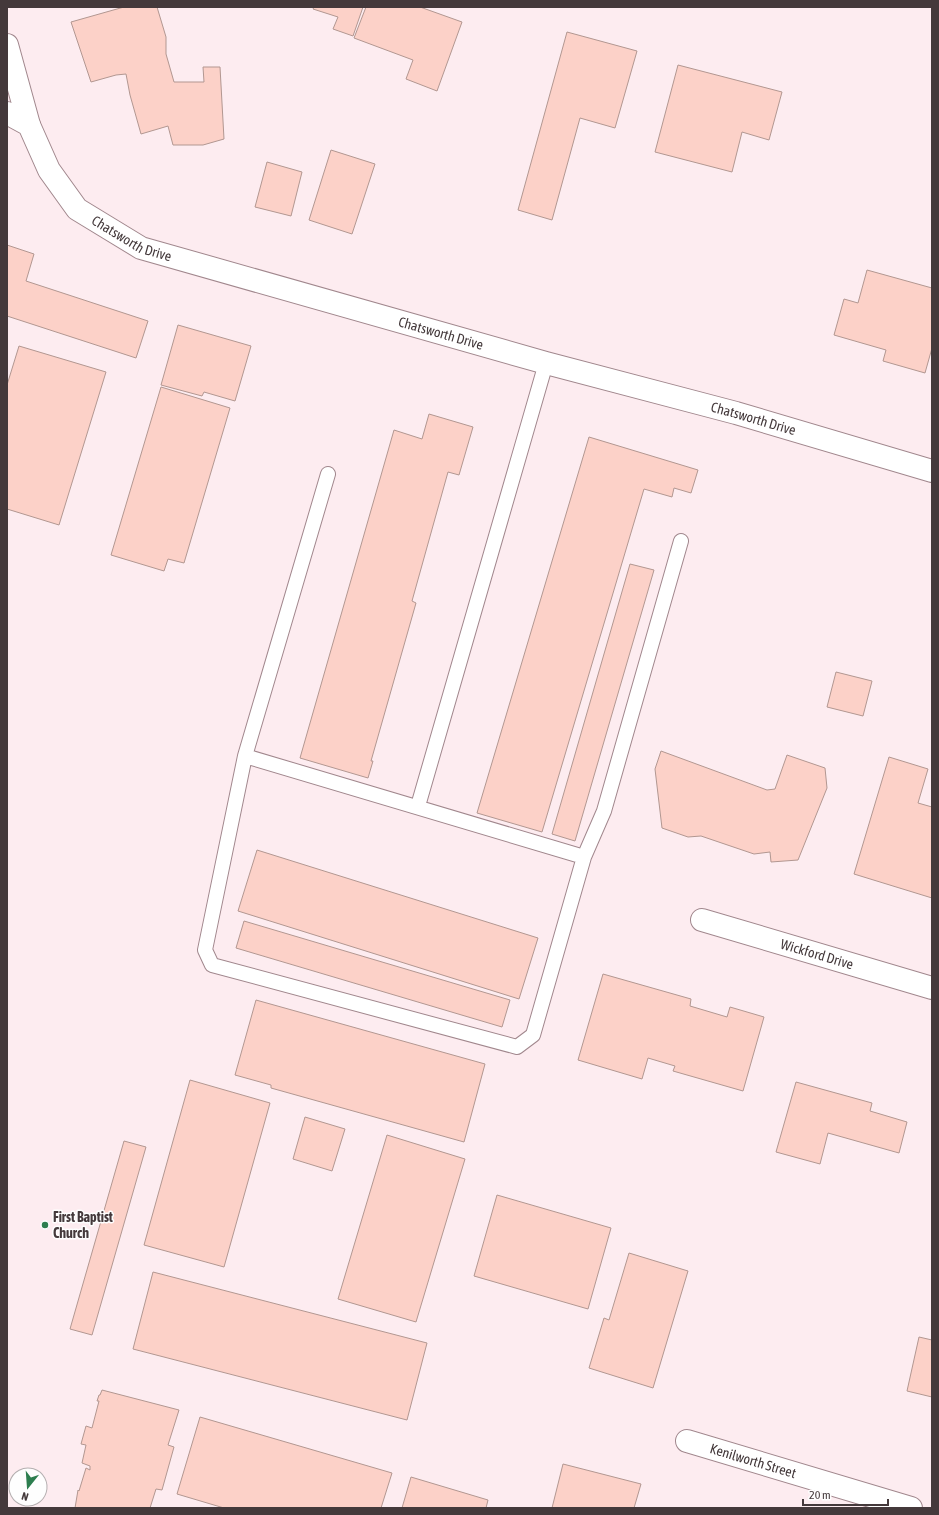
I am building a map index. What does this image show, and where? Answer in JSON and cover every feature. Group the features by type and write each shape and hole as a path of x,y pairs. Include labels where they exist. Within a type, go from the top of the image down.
{"street":[{"name":"Chatsworth Drive","path":"7,45 29,125 49,170 77,209 141,248 546,363 736,413 932,471"},
{"path":"7,112 29,125"},
{"name":"Wickford Drive","path":"702,920 932,988"},
{"name":"Kenilworth Street","path":"686,1441 911,1508"}],"lane":[{"path":"418,806 546,363"},
{"path":"328,474 245,756 205,950 212,965 517,1047 533,1035 584,857 604,811 681,541"},
{"path":"245,756 418,806 584,857"}],"building":[{"path":"124,7 157,7 166,37 166,54 174,82 204,82 203,67 220,67 224,139 203,145 173,145 168,126 141,134 130,95 126,74 116,75 91,82 71,22"},
{"path":"314,7 363,7 353,36 333,29 338,17 313,9"},
{"path":"366,7 420,7 462,22 437,91 406,79 413,60 354,38"},
{"path":"567,32 637,51 615,128 580,118 552,220 518,210"},
{"path":"678,65 782,92 769,140 742,132 732,172 655,152"},
{"path":"331,150 375,164 352,234 309,220"},
{"path":"267,162 302,172 291,216 255,207"},
{"path":"7,245 34,254 26,281 148,321 136,358 7,316"},
{"path":"867,270 932,288 932,348 925,373 883,361 886,350 834,335 844,299 858,303"},
{"path":"178,325 251,346 235,401 204,392 202,396 161,385"},
{"path":"19,346 106,372 59,525 7,509 7,385"},
{"path":"161,387 230,408 184,563 168,559 164,571 111,555"},
{"path":"429,414 473,427 459,475 448,472 412,601 416,603 371,761 373,761 368,778 300,758 394,430 422,439"},
{"path":"589,437 698,470 691,493 674,488 672,497 644,489 542,832 477,813"},
{"path":"630,564 654,570 575,841 552,834"},
{"path":"836,672 872,681 863,716 827,707"},
{"path":"661,751 767,790 775,789 787,755 825,768 827,788 798,860 771,862 770,852 754,854 701,836 688,837 662,828 655,769"},
{"path":"889,757 928,769 918,803 932,807 932,898 854,874"},
{"path":"257,850 538,938 519,999 238,911"},
{"path":"244,921 510,1000 502,1027 236,948"},
{"path":"603,974 691,999 690,1006 727,1017 730,1007 764,1017 743,1091 673,1071 675,1066 648,1058 642,1079 578,1060"},
{"path":"256,1000 485,1064 464,1142 271,1088 271,1085 235,1075"},
{"path":"190,1080 270,1103 224,1267 144,1245"},
{"path":"796,1082 872,1103 870,1111 907,1122 899,1153 828,1133 820,1164 776,1152"},
{"path":"305,1117 345,1129 332,1171 293,1159"},
{"path":"387,1135 465,1159 416,1322 338,1299"},
{"path":"124,1141 146,1147 92,1335 70,1329"},
{"path":"497,1195 611,1228 588,1309 474,1276"},
{"path":"629,1253 688,1271 653,1388 589,1368 604,1318 609,1320"},
{"path":"153,1272 427,1343 407,1420 133,1349"},
{"path":"919,1337 932,1340 932,1397 907,1391"},
{"path":"102,1390 179,1410 168,1445 174,1447 162,1490 156,1489 150,1508 75,1508 78,1490 79,1491 86,1468 90,1470 90,1466 82,1463 86,1445 81,1444 86,1426 92,1428 99,1401 97,1401"},
{"path":"200,1417 392,1473 381,1508 224,1508 177,1494"},
{"path":"563,1464 641,1484 634,1508 552,1508"},
{"path":"411,1477 488,1500 486,1508 402,1508"}],"place":[{"name":"First Baptist Church","path":"45,1225"}]}
